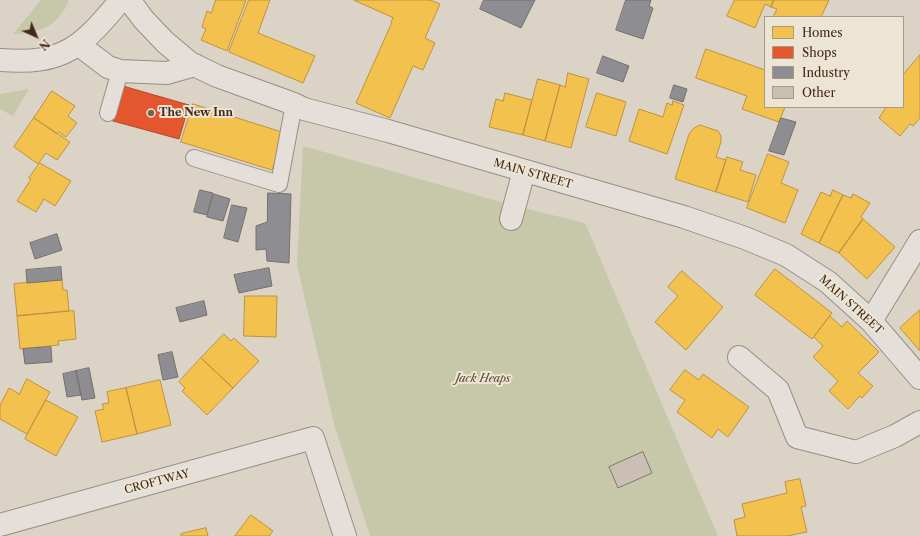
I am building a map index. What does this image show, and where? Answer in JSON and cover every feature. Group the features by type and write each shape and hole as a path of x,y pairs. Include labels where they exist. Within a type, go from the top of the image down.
{"street":[{"path":"0,60 36,61 57,57 79,45 100,25 121,0"},
{"name":"MAIN STREET","path":"130,0 144,20 165,42 190,63 216,76 304,109 388,131 684,217 746,238 786,255 828,282 871,321 920,378"},
{"path":"79,45 108,67 120,70 167,73 195,65"},
{"path":"511,219 524,171"},
{"path":"871,321 920,241"},
{"path":"739,357 778,390 797,437 856,452 895,436 920,422"},
{"name":"CROFTWAY","path":"0,525 313,438 345,536"}],"lane":[{"path":"108,113 120,70"},
{"path":"194,158 279,184 294,104"}],"green space":[{"path":"41,0 69,0 60,16 47,27 22,34 13,34"},
{"path":"29,89 13,116 0,109 0,94"},
{"name":"Jack Heaps","path":"303,146 515,206 585,223 718,536 370,536 334,424 297,265"}],"building: Homes":[{"path":"216,0 246,0 227,51 201,40 206,29 202,27 207,11 211,13"},
{"path":"249,0 270,0 258,33 315,56 303,83 229,52"},
{"path":"354,0 430,0 440,4 425,38 435,43 423,70 413,66 390,118 356,103 393,18"},
{"path":"735,0 774,0 771,7 765,4 755,28 727,16"},
{"path":"774,0 829,0 821,16 774,16 777,9 771,7"},
{"path":"706,49 764,70 764,108 785,108 779,122 742,109 747,96 696,78"},
{"path":"920,55 920,118 913,126 910,124 900,136 879,118 885,108 904,108 904,74"},
{"path":"568,73 589,79 571,148 545,141 560,85 565,87"},
{"path":"538,79 560,85 545,141 523,135"},
{"path":"52,91 75,106 68,116 77,123 66,137 59,132 57,134 34,118"},
{"path":"505,93 532,100 523,135 489,127 496,99 503,101"},
{"path":"597,93 626,102 616,136 586,127"},
{"path":"673,101 684,105 667,154 629,141 639,109 663,117 667,103 672,105"},
{"path":"193,104 285,133 272,170 181,142"},
{"path":"34,118 70,142 57,160 46,153 38,164 14,147"},
{"path":"700,125 718,131 721,136 721,142 716,157 726,160 716,192 675,179 689,134 693,129"},
{"path":"768,154 789,162 781,183 798,190 785,223 747,208"},
{"path":"727,157 743,162 740,170 756,175 748,202 716,192"},
{"path":"40,163 71,181 55,206 44,199 36,212 17,201 31,179 29,178"},
{"path":"833,190 843,195 819,243 801,234 821,192 830,196"},
{"path":"853,194 870,203 861,217 863,219 839,253 819,243 843,195 851,198"},
{"path":"863,219 895,247 867,279 839,253"},
{"path":"775,269 832,313 812,339 755,295"},
{"path":"682,271 723,307 686,350 655,322 678,296 668,287"},
{"path":"62,280 63,290 67,290 69,311 17,316 14,284"},
{"path":"245,296 277,296 276,337 244,336"},
{"path":"920,310 920,351 900,328"},
{"path":"74,311 76,339 58,341 59,345 20,349 17,316"},
{"path":"830,316 842,327 847,321 879,352 858,373 873,386 862,398 860,396 848,409 829,391 838,381 813,357 823,346 814,337"},
{"path":"224,334 231,341 234,338 259,361 233,388 201,358"},
{"path":"201,358 233,388 207,415 182,391 185,388 179,382"},
{"path":"685,370 699,380 703,374 749,407 728,437 718,429 712,438 677,412 685,400 670,390"},
{"path":"27,379 50,392 27,434 0,419 0,405 9,388 19,394"},
{"path":"160,380 171,425 137,434 126,388"},
{"path":"126,388 137,434 102,442 95,411 104,409 102,404 109,403 107,392"},
{"path":"46,400 78,417 56,456 25,439"},
{"path":"800,479 806,506 801,507 807,532 787,536 737,536 734,520 745,517 742,504 787,493 785,482"},
{"path":"251,515 273,531 269,536 235,536"},
{"path":"206,528 208,536 181,536 181,534"}],"building: Shops":[{"name":"The New Inn","path":"123,86 189,105 179,139 113,121"}],"building: Industry":[{"path":"484,0 535,0 521,28 480,9"},
{"path":"626,0 651,0 649,6 653,8 643,39 616,30"},
{"path":"603,56 629,66 623,82 597,73"},
{"path":"674,85 687,89 683,102 670,98"},
{"path":"781,118 796,122 784,155 769,151"},
{"path":"200,190 213,193 207,215 194,212"},
{"path":"268,193 291,194 289,263 267,261 266,249 256,250 256,226 267,222"},
{"path":"214,194 230,199 223,221 207,217"},
{"path":"232,205 247,208 238,242 224,238"},
{"path":"57,234 62,250 35,259 30,243"},
{"path":"61,267 62,280 27,283 26,270"},
{"path":"269,268 272,286 239,293 234,275"},
{"path":"204,301 207,315 180,322 176,308"},
{"path":"51,347 52,362 25,364 23,349"},
{"path":"172,352 178,377 163,380 158,355"},
{"path":"89,368 95,398 82,400 76,371"},
{"path":"76,371 81,395 67,397 63,374"}],"building: Other":[{"path":"643,452 652,473 618,488 609,467"}],"place":[{"name":"The New Inn","path":"151,113"}]}
